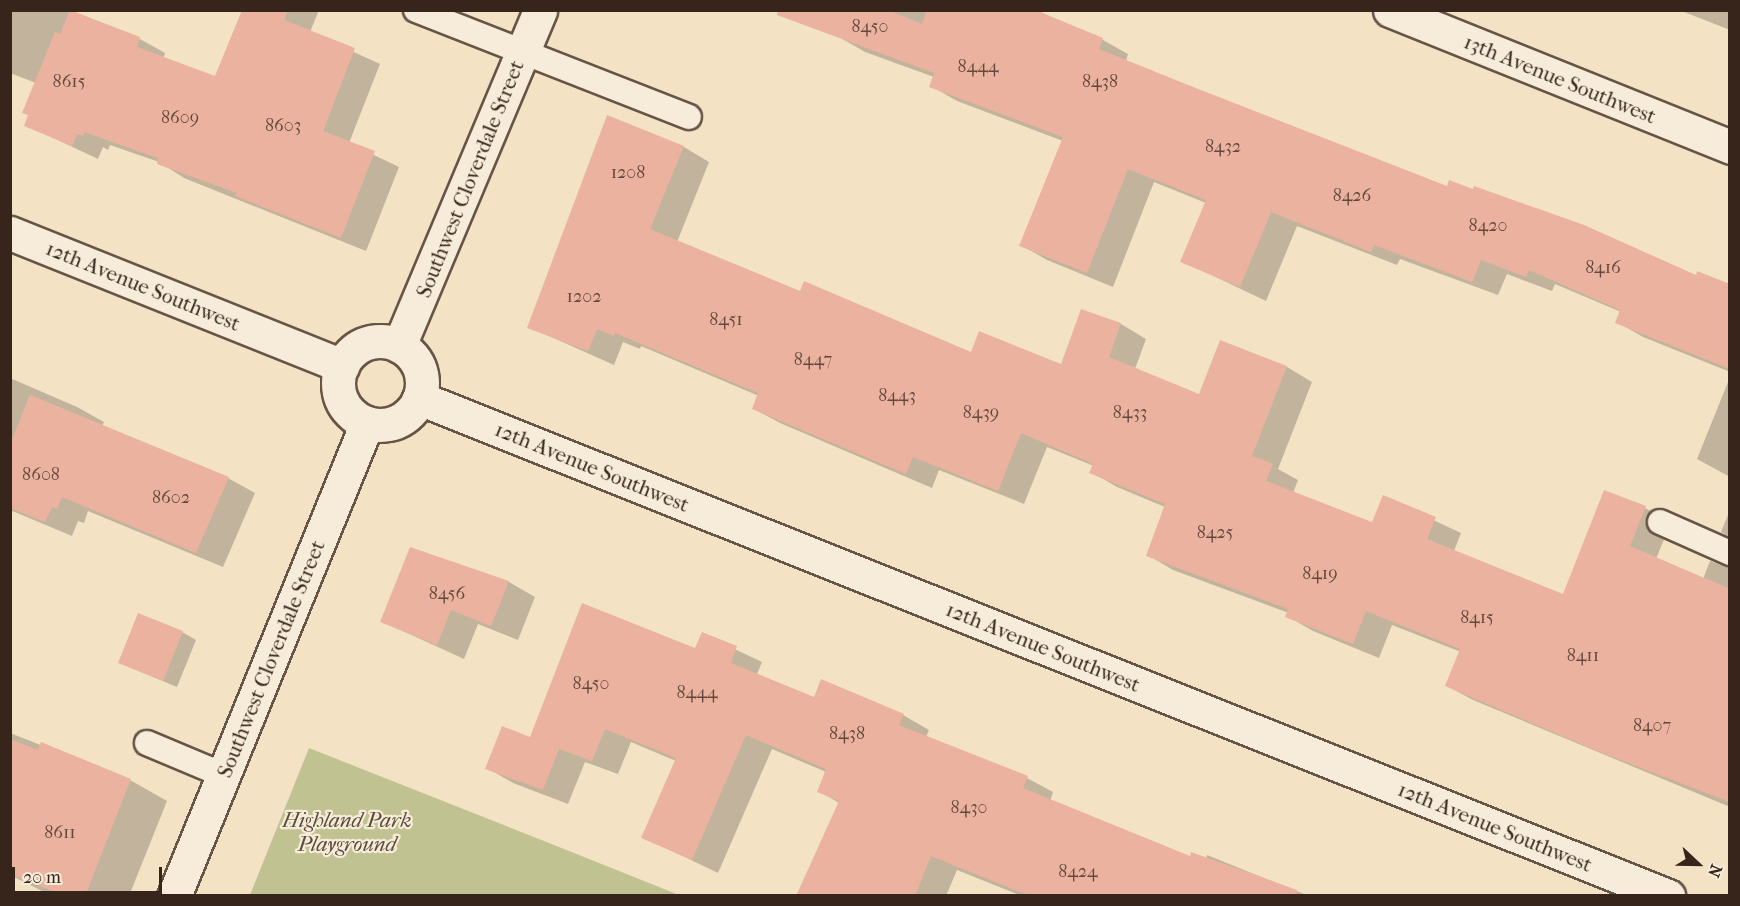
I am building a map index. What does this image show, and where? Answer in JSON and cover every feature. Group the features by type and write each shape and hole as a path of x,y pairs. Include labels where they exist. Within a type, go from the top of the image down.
{"street":[{"name":"Southwest Cloverdale Street","path":"399,346 540,10"},
{"name":"13th Avenue Southwest","path":"1390,10 1730,147"},
{"name":"12th Avenue Southwest","path":"10,233 342,366"},
{"path":"383,341 399,346 417,364 422,377 419,398 399,422 367,423 349,412 341,401 338,387 342,366 355,349 368,343 383,341"},
{"name":"12th Avenue Southwest","path":"419,398 1668,896"},
{"name":"Southwest Cloverdale Street","path":"174,896 367,423"}],"lane":[{"path":"416,10 689,117"},
{"path":"1660,522 1730,553"},
{"path":"147,743 223,775"}],"green space":[{"name":"Highland Park Playground","path":"309,748 564,849 679,895 250,895"}],"building":[{"path":"70,10 140,37 137,47 215,76 242,10 288,10 284,20 355,48 323,131 375,151 341,238 235,196 237,193 157,164 158,158 84,132 83,136 77,134 72,146 24,126 28,115 22,113 55,32 60,34"},
{"path":"778,10 888,10 922,24 927,10 1035,10 1103,38 1099,49 1188,85 1447,186 1449,180 1473,189 1474,186 1584,225 1696,275 1697,271 1730,284 1730,369 1615,323 1620,310 1529,270 1526,277 1481,260 1472,282 1374,245 1371,252 1271,212 1240,287 1180,262 1206,200 1128,169 1087,273 1019,246 1063,137 929,87 934,73 777,15"},
{"path":"607,115 684,146 650,229 800,291 804,281 971,352 979,331 1061,364 1081,309 1121,323 1109,357 1199,394 1220,340 1287,366 1252,456 1273,464 1266,481 1372,522 1383,495 1436,517 1427,539 1563,594 1604,490 1646,506 1630,546 1730,589 1730,802 1602,753 1445,686 1460,649 1366,611 1353,644 1285,617 1288,609 1146,556 1165,504 1089,473 1093,464 1021,433 998,491 913,457 906,474 752,409 758,393 615,333 614,336 597,329 588,351 527,328"},
{"path":"30,395 229,477 196,553 62,497 57,509 52,507 45,522 10,508 10,444"},
{"path":"410,547 509,581 491,626 451,610 437,645 380,622"},
{"path":"582,603 695,648 702,632 737,646 731,663 814,697 821,679 904,714 899,725 1028,776 1023,788 1190,856 1191,852 1297,890 1296,896 1030,896 931,856 915,896 796,896 839,801 817,792 826,769 746,735 692,860 641,838 676,758 605,729 592,761 559,749 543,790 485,769 502,726 530,737"},
{"path":"138,613 183,631 163,681 118,663"},
{"path":"10,739 38,750 41,742 131,779 85,896 66,896 10,874"}]}
